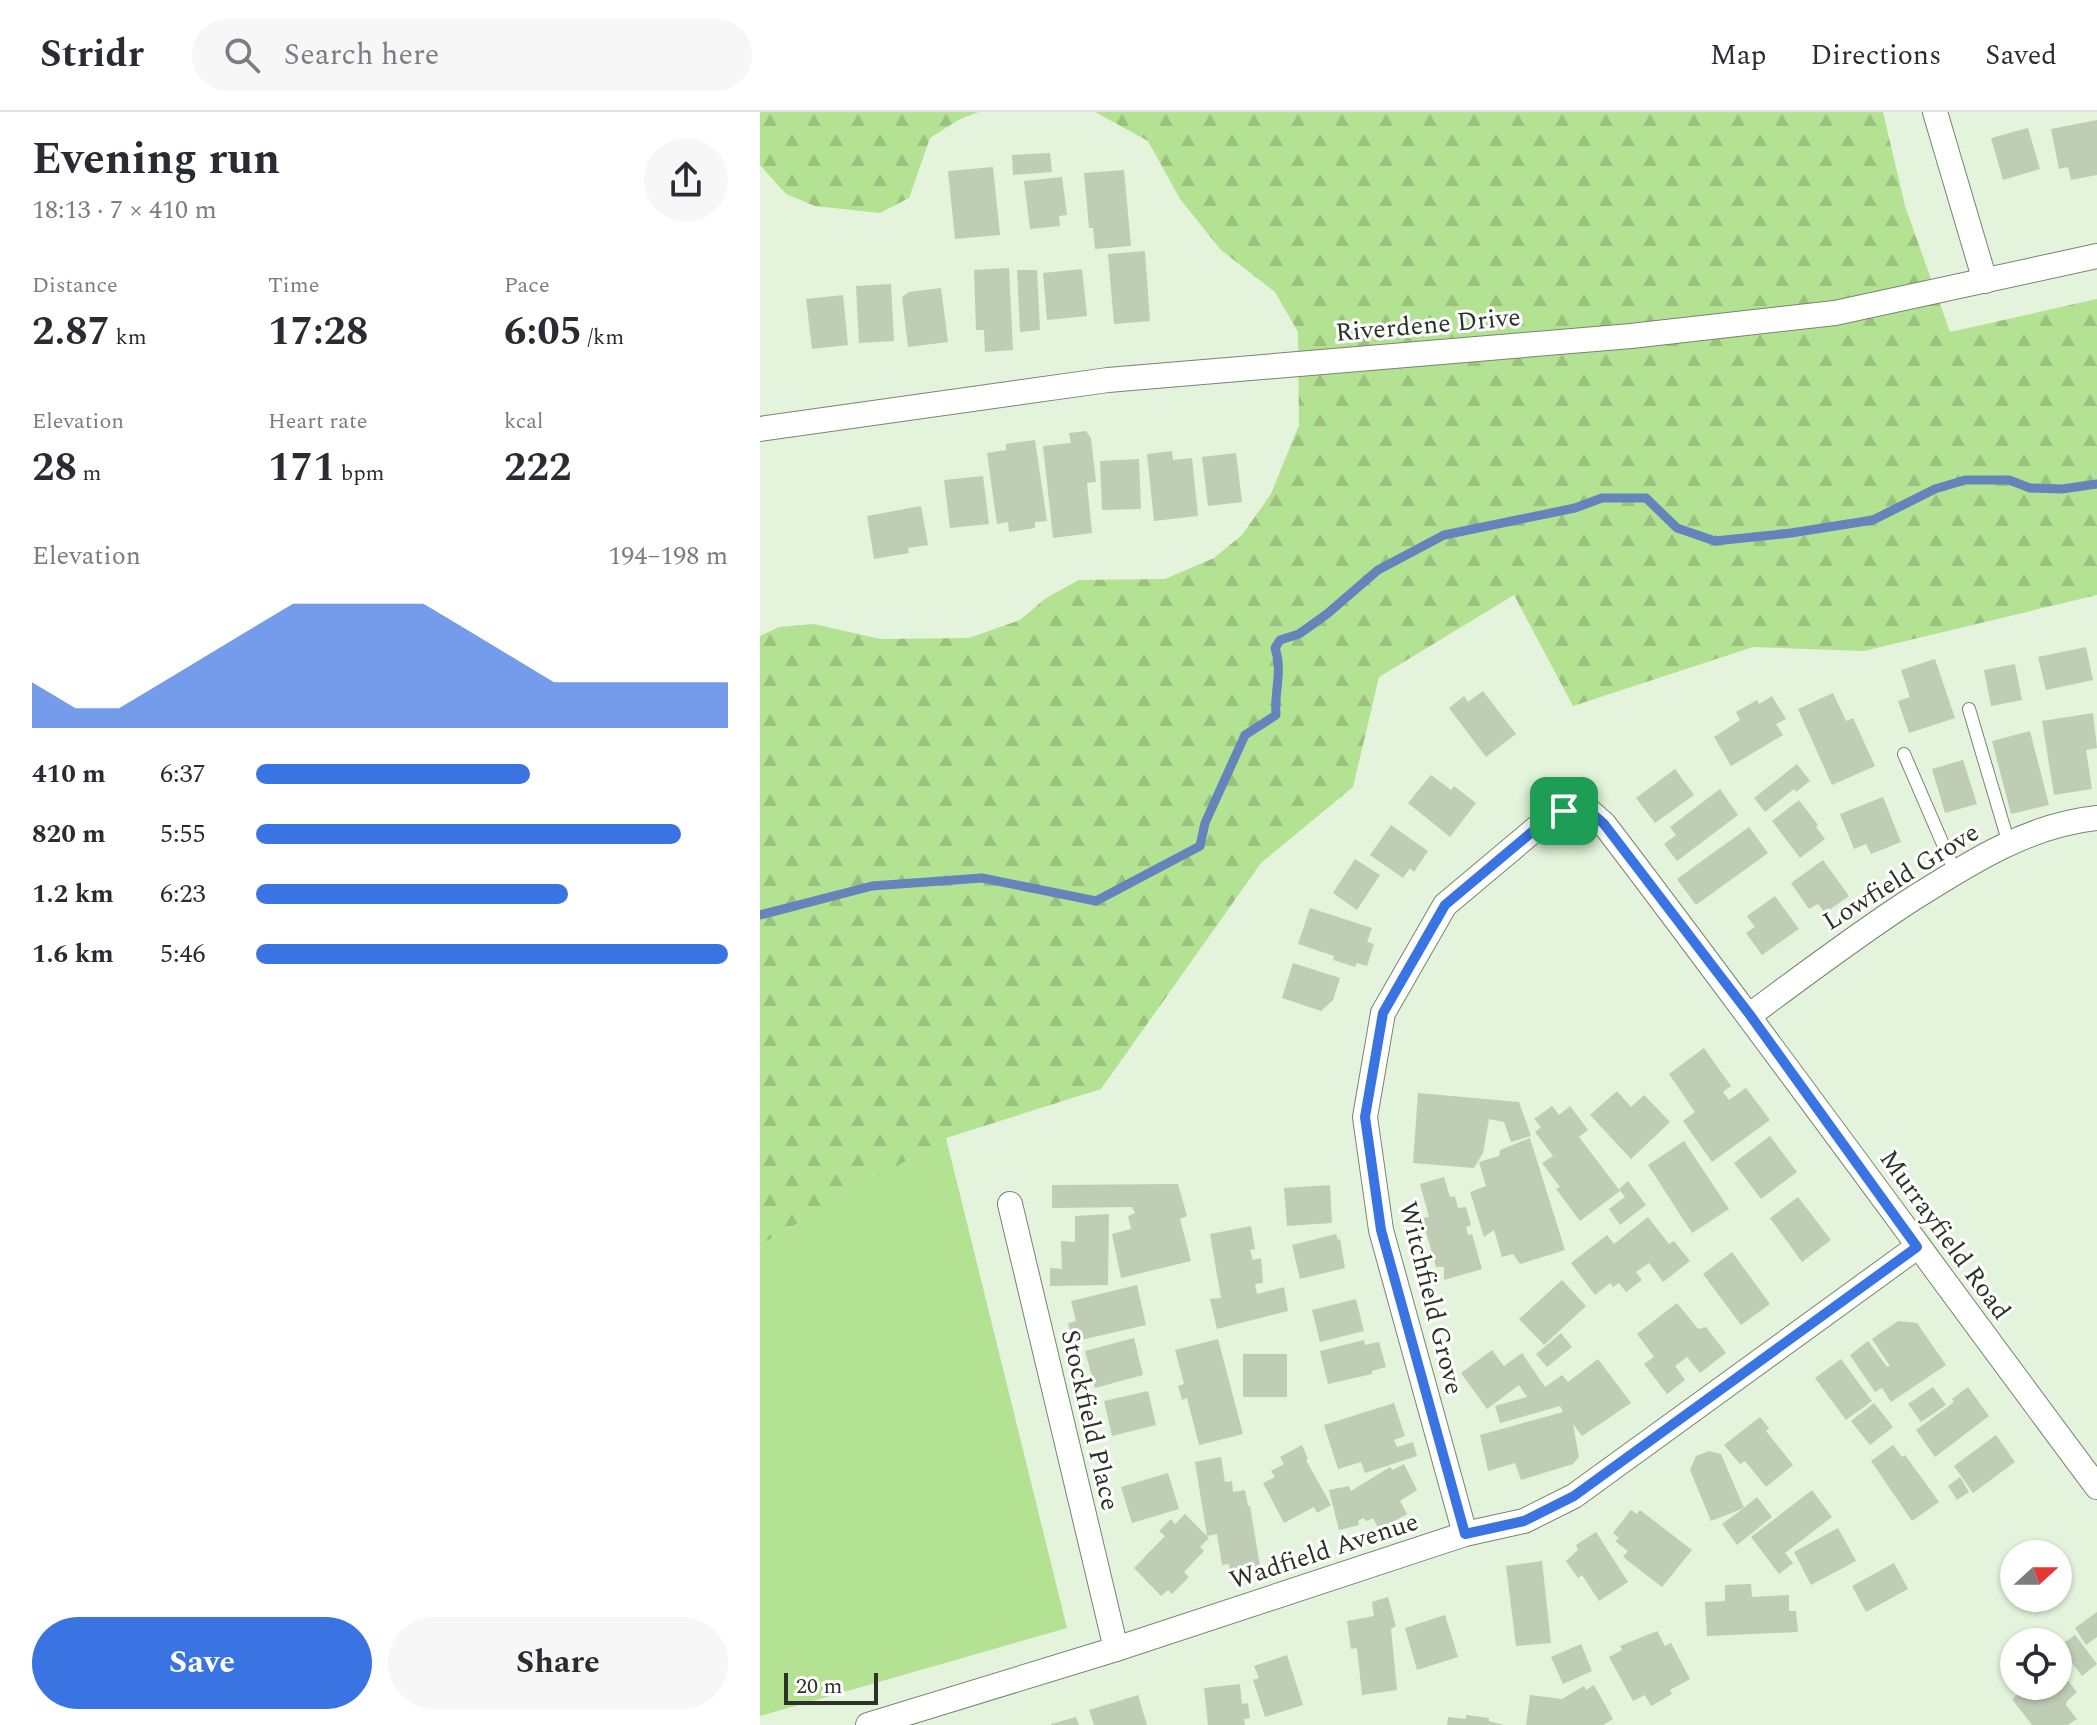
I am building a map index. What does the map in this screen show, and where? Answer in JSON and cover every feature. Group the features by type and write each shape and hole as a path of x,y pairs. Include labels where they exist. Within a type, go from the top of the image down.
{"street":[{"path":"1935,112 1985,281"},
{"name":"Riverdene Drive","path":"760,429 1108,380 1631,336 1835,313 2097,256"},
{"name":"Witchfield Grove","path":"1465,1534 1381,1230 1365,1117 1383,1013 1445,905 1545,821 1577,807 1587,809 1604,824 1750,1015"},
{"name":"Lowfield Grove","path":"1750,1015 1870,927 1955,872 2028,834 2097,818"},
{"name":"Murrayfield Road","path":"1750,1015 1917,1247 2097,1487"},
{"name":"Stockfield Place","path":"1010,1204 1116,1649"},
{"name":"Wadfield Avenue","path":"868,1725 1116,1649 1465,1534 1524,1521 1574,1496 1917,1247"}],"lane":[{"path":"1969,709 2009,844"},
{"path":"1904,754 1955,872"}],"green space":[{"path":"760,112 979,112 960,119 930,138 909,198 880,213 815,206 786,194 760,165"},
{"path":"1095,112 1883,112 1905,206 1950,332 2097,299 2097,595 1864,651 1753,647 1573,706 1514,595 1379,677 1353,787 1261,863 1101,1089 946,1138 760,1245 760,636 779,627 814,624 880,639 969,638 1020,620 1046,598 1079,580 1165,579 1214,558 1242,535 1271,494 1299,425 1298,332 1275,292 1221,250 1180,199 1148,141"},
{"path":"946,1138 1067,1628 760,1716 760,1245"}],"building":[{"path":"2097,120 2097,175 2071,180 2068,167 2059,169 2051,129"},
{"path":"2028,128 2040,169 2003,180 1991,138"},
{"path":"1050,153 1052,172 1013,175 1012,155"},
{"path":"993,167 1000,235 955,239 948,171"},
{"path":"1124,170 1131,246 1095,249 1093,228 1089,228 1084,173"},
{"path":"1062,177 1067,215 1059,216 1060,226 1030,229 1024,181"},
{"path":"1145,251 1150,321 1114,324 1108,254"},
{"path":"1009,268 1013,350 985,352 984,330 976,330 974,270"},
{"path":"1082,269 1087,316 1047,320 1043,273"},
{"path":"1017,270 1037,270 1040,330 1020,332"},
{"path":"891,284 894,341 859,343 856,286"},
{"path":"941,288 948,342 908,347 902,297 909,292"},
{"path":"843,295 848,345 812,349 806,299"},
{"path":"1086,431 1091,438 1096,482 1087,483 1092,533 1053,538 1043,446 1071,443 1069,433"},
{"path":"1035,440 1047,521 1035,522 1035,528 1009,532 1008,522 997,524 987,453 1006,450 1006,444"},
{"path":"1172,451 1173,460 1192,458 1198,516 1154,521 1147,454"},
{"path":"1236,453 1242,502 1208,506 1202,457"},
{"path":"1139,459 1141,509 1102,510 1100,461"},
{"path":"983,476 989,524 950,528 944,480"},
{"path":"921,506 928,545 908,548 909,553 874,559 867,516"},
{"path":"2086,647 2093,680 2046,690 2038,657"},
{"path":"1935,659 1955,718 1909,733 1898,701 1910,697 1901,670"},
{"path":"2015,664 2022,700 1991,706 1984,670"},
{"path":"1483,691 1516,734 1486,757 1449,708 1464,696 1468,702"},
{"path":"1833,693 1846,721 1853,718 1875,766 1832,785 1798,709"},
{"path":"1772,696 1786,719 1776,724 1783,735 1731,766 1714,737 1740,720 1736,712 1757,700 1759,704"},
{"path":"2093,713 2097,748 2086,750 2092,789 2054,795 2042,721"},
{"path":"2030,731 2049,805 2011,814 1992,741"},
{"path":"1963,760 1977,804 1945,813 1932,769"},
{"path":"1797,764 1810,781 1796,792 1794,789 1765,812 1754,798"},
{"path":"1675,769 1694,795 1655,823 1636,798"},
{"path":"1431,775 1451,790 1454,786 1476,803 1450,837 1408,803"},
{"path":"1720,789 1738,815 1677,861 1664,844 1676,835 1670,827"},
{"path":"1883,797 1901,842 1871,854 1866,844 1854,849 1840,814"},
{"path":"1799,800 1825,839 1800,858 1772,821"},
{"path":"1391,825 1428,851 1414,872 1410,868 1403,878 1370,855"},
{"path":"1749,827 1768,853 1696,905 1677,879"},
{"path":"1355,859 1380,875 1357,910 1333,893"},
{"path":"1823,860 1849,896 1825,913 1818,904 1809,909 1791,883"},
{"path":"1775,896 1799,929 1762,955 1746,933 1755,927 1747,916"},
{"path":"1310,908 1372,928 1367,942 1374,944 1367,966 1357,963 1355,967 1333,960 1334,956 1298,944"},
{"path":"1293,963 1340,978 1333,1000 1321,1011 1282,998"},
{"path":"1704,1048 1731,1086 1723,1092 1729,1100 1746,1088 1770,1120 1712,1162 1683,1121 1695,1112 1669,1074"},
{"path":"1617,1091 1631,1107 1644,1095 1670,1122 1631,1159 1590,1115"},
{"path":"1418,1093 1519,1102 1531,1136 1511,1142 1504,1122 1489,1119 1483,1153 1474,1168 1413,1163"},
{"path":"1552,1106 1559,1115 1570,1106 1588,1130 1579,1137 1620,1191 1580,1221 1556,1189 1560,1187 1542,1163 1553,1156 1535,1132 1541,1127 1534,1119"},
{"path":"1770,1136 1797,1172 1761,1199 1734,1163"},
{"path":"1530,1138 1565,1250 1520,1264 1513,1254 1502,1257 1494,1230 1484,1237 1470,1192 1486,1186 1479,1162 1499,1156 1500,1150"},
{"path":"1684,1141 1729,1209 1692,1233 1648,1165"},
{"path":"1444,1177 1450,1197 1455,1196 1458,1208 1466,1207 1471,1225 1466,1227 1468,1235 1472,1234 1482,1269 1444,1280 1444,1267 1436,1267 1422,1218 1429,1217 1420,1184"},
{"path":"1628,1181 1646,1205 1620,1225 1609,1209 1625,1197 1619,1189"},
{"path":"1178,1184 1187,1216 1180,1219 1191,1261 1121,1278 1112,1234 1131,1229 1128,1216 1135,1213 1132,1207 1052,1208 1052,1185"},
{"path":"1330,1185 1332,1223 1287,1226 1284,1188"},
{"path":"1798,1197 1831,1240 1802,1262 1770,1218"},
{"path":"1109,1214 1108,1285 1050,1286 1050,1268 1062,1269 1061,1241 1075,1242 1075,1216"},
{"path":"1648,1217 1669,1244 1674,1241 1690,1261 1663,1282 1649,1263 1636,1272 1642,1280 1626,1292 1619,1283 1613,1287 1610,1283 1595,1295 1571,1263 1607,1235 1614,1244"},
{"path":"1251,1226 1255,1249 1250,1250 1253,1260 1261,1258 1263,1283 1255,1284 1257,1294 1284,1287 1288,1311 1217,1329 1210,1299 1221,1298 1210,1234"},
{"path":"1336,1234 1340,1239 1345,1268 1300,1279 1292,1245"},
{"path":"1732,1252 1770,1304 1741,1325 1703,1274"},
{"path":"1562,1280 1586,1306 1544,1345 1519,1319"},
{"path":"1137,1285 1146,1325 1072,1342 1068,1323 1076,1321 1071,1301"},
{"path":"1356,1299 1364,1331 1320,1342 1312,1310"},
{"path":"1677,1303 1698,1329 1706,1327 1726,1353 1700,1373 1687,1357 1675,1366 1685,1380 1667,1394 1644,1364 1654,1357 1637,1334"},
{"path":"1898,1321 1917,1323 1946,1365 1891,1402 1882,1388 1875,1392 1850,1355 1868,1341 1887,1367 1890,1366 1872,1339"},
{"path":"1561,1333 1572,1347 1547,1367 1536,1354"},
{"path":"1134,1338 1143,1375 1095,1388 1085,1351"},
{"path":"1218,1339 1243,1434 1199,1445 1187,1398 1182,1400 1178,1386 1184,1384 1175,1350"},
{"path":"1364,1340 1365,1345 1379,1342 1386,1367 1372,1371 1372,1374 1328,1384 1320,1351"},
{"path":"1492,1350 1504,1366 1522,1353 1545,1387 1562,1375 1568,1382 1598,1359 1631,1403 1582,1436 1573,1424 1579,1457 1573,1464 1521,1480 1515,1463 1488,1471 1480,1435 1563,1412 1560,1406 1500,1423 1495,1406 1527,1397 1519,1385 1487,1409 1461,1373"},
{"path":"1243,1354 1287,1354 1287,1397 1243,1397"},
{"path":"1841,1359 1872,1401 1846,1420 1815,1378"},
{"path":"1933,1387 1946,1405 1921,1422 1908,1404"},
{"path":"1968,1387 1989,1416 1935,1457 1916,1430 1954,1402 1952,1399"},
{"path":"1148,1391 1156,1425 1112,1436 1104,1401"},
{"path":"1394,1403 1405,1436 1394,1440 1397,1447 1413,1442 1417,1456 1365,1473 1361,1462 1338,1469 1324,1425"},
{"path":"1874,1403 1893,1427 1870,1445 1851,1421"},
{"path":"1760,1417 1769,1428 1766,1431 1793,1465 1766,1487 1745,1461 1740,1464 1724,1445"},
{"path":"1996,1435 2015,1462 1973,1493 1954,1466"},
{"path":"1302,1445 1306,1460 1331,1505 1317,1513 1314,1507 1284,1523 1263,1483 1275,1477 1271,1471 1284,1464 1280,1457"},
{"path":"1893,1445 1902,1457 1905,1455 1939,1502 1912,1521 1871,1461"},
{"path":"1709,1451 1721,1454 1744,1508 1711,1521 1690,1470 1696,1456"},
{"path":"1221,1457 1225,1482 1232,1481 1233,1492 1245,1490 1260,1566 1230,1571 1229,1564 1222,1565 1217,1534 1207,1536 1195,1462"},
{"path":"1404,1464 1417,1490 1400,1501 1407,1514 1379,1530 1373,1518 1367,1521 1363,1518 1358,1521 1359,1525 1339,1530 1329,1490 1349,1486 1351,1491 1390,1467 1393,1470"},
{"path":"1168,1473 1179,1509 1132,1523 1121,1487"},
{"path":"1960,1477 1969,1492 1957,1500 1948,1486"},
{"path":"1812,1490 1832,1517 1785,1553 1793,1563 1779,1574 1751,1537"},
{"path":"1757,1497 1772,1517 1737,1545 1722,1524"},
{"path":"1631,1510 1637,1514 1640,1510 1692,1550 1662,1587 1623,1557 1628,1551 1615,1541 1619,1538 1613,1533"},
{"path":"1185,1514 1209,1538 1200,1547 1204,1551 1184,1572 1189,1577 1172,1594 1168,1590 1161,1596 1134,1568 1165,1536 1159,1531 1171,1519 1175,1524"},
{"path":"1838,1528 1856,1561 1811,1585 1794,1552"},
{"path":"1596,1532 1628,1582 1599,1601 1582,1575 1578,1578 1566,1561 1578,1550 1576,1545"},
{"path":"1542,1561 1551,1643 1516,1646 1506,1566"},
{"path":"1894,1563 1908,1589 1866,1612 1852,1586"},
{"path":"1751,1584 1752,1597 1789,1595 1789,1611 1796,1611 1798,1632 1707,1636 1705,1602 1725,1601 1725,1585"},
{"path":"1388,1597 1396,1626 1391,1629 1397,1690 1362,1695 1357,1648 1351,1649 1347,1621 1374,1616 1372,1602"},
{"path":"2097,1612 2097,1637 2086,1645 2075,1628"},
{"path":"1445,1615 1458,1657 1417,1670 1405,1628"},
{"path":"1657,1631 1665,1646 1671,1643 1690,1679 1651,1706 1645,1695 1633,1701 1609,1657 1622,1650 1620,1646"},
{"path":"2075,1635 2097,1664 2082,1676 2072,1663 2072,1637"},
{"path":"1581,1644 1592,1671 1563,1684 1551,1657"},
{"path":"1287,1655 1303,1705 1265,1717 1253,1680 1259,1678 1254,1666"},
{"path":"1240,1684 1242,1704 1248,1703 1250,1718 1244,1719 1245,1725 1208,1725 1204,1688"},
{"path":"1594,1685 1613,1719 1603,1725 1526,1725 1530,1695 1562,1699 1584,1686 1586,1690"},
{"path":"1138,1695 1147,1725 1094,1725 1089,1710"},
{"path":"2013,1700 2068,1700 2066,1705 2077,1719 2068,1725 2032,1725"},
{"path":"1466,1715 1489,1718 1489,1721 1504,1725 1447,1725 1448,1717 1466,1719"},
{"path":"1076,1717 1079,1725 1051,1725 1051,1724"}],"waterway":[{"path":"760,915 872,886 982,878 1096,901 1200,846 1205,823 1245,735 1276,715 1278,665 1275,648 1280,640 1299,634 1378,570 1444,535 1575,508 1602,498 1646,498 1677,528 1715,541 1873,520 1935,489 1965,480 2009,480 2030,488 2062,489 2097,484"}],"route":[{"path":"1577,807 1587,809 1604,824 1750,1015 1917,1247 1574,1496 1524,1521 1465,1534 1381,1230 1365,1117 1383,1013 1445,905 1545,821 1564,811 1577,807"}]}
